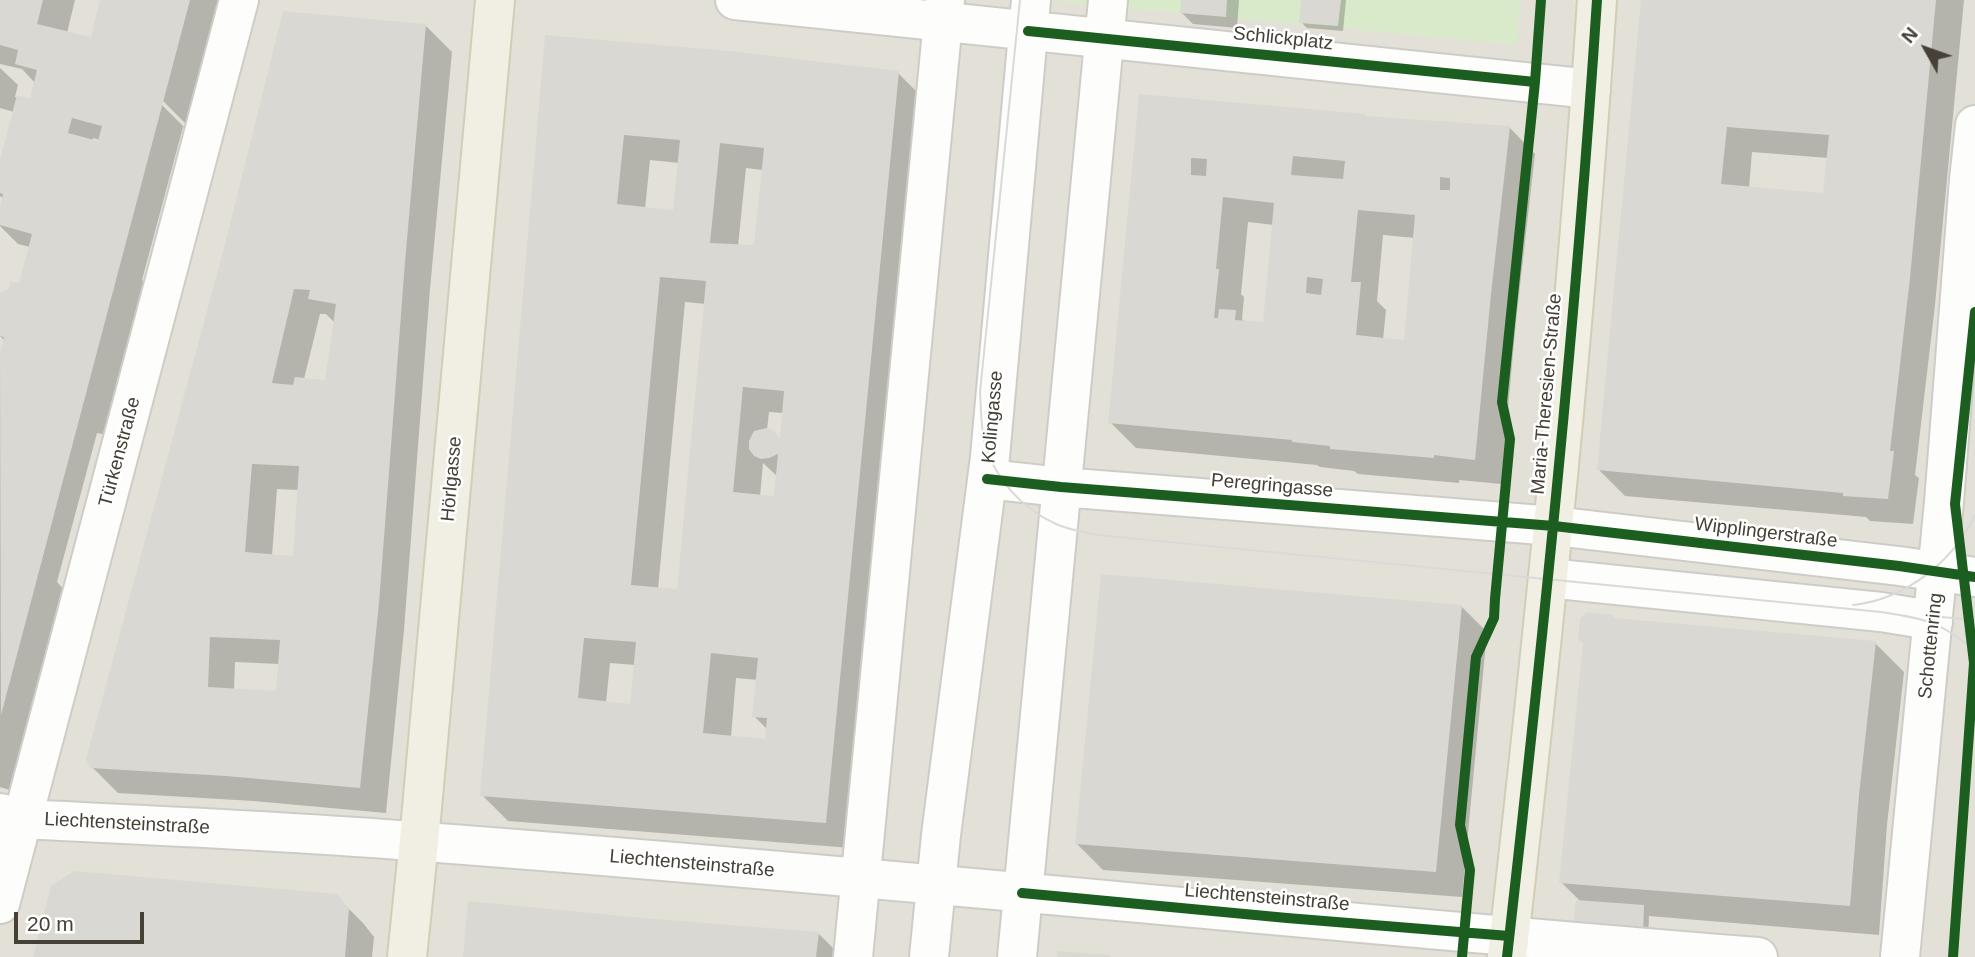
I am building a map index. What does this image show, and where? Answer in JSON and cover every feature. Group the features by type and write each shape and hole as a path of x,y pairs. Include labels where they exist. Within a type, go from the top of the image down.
{"main road":[{"name":"Hörlgasse","path":"407,957 495,0"},
{"name":"Maria-Theresien-Straße","path":"1508,946 1553,526 1597,0"}],"street":[{"name":"Türkenstraße","path":"0,904 12,816 239,0"},
{"name":"Schlickplatz","path":"735,0 1030,15 1104,39 1591,89"},
{"path":"1017,957 1108,0"},
{"path":"853,957 944,11"},
{"name":"Kolingasse","path":"929,957 988,479 1030,15"},
{"name":"Schottenring","path":"1900,957 1938,572 1975,125"},
{"name":"Peregringasse","path":"988,479 1553,526"},
{"name":"Wipplingerstraße","path":"1553,526 1975,577"},
{"path":"1548,578 1881,612 1933,622"},
{"name":"Liechtensteinstraße","path":"12,816 419,841 861,879 1287,918 1508,946 1758,957"}],"shaded area":[{"path":"0,0 1975,0 1975,957 0,957"}],"green space":[{"path":"1042,0 1520,0 1516,45"}],"building":[{"path":"0,0 43,0 37,24 91,37 100,0 190,0 1,715 0,353 4,337 0,336 0,293 9,289 10,281 19,283 32,234 0,225 3,194 0,193 0,160 17,95 30,99 37,70 15,64 18,50 0,45","holes":["72,118 102,126 98,141 68,133"]},
{"path":"1181,0 1227,0 1226,17 1180,13"},
{"path":"1301,0 1341,0 1338,26 1299,23"},
{"path":"1641,0 1936,0 1910,278 1890,451 1894,451 1888,499 1597,470","holes":["1727,127 1829,135 1823,193 1721,184"]},
{"path":"283,11 426,24 379,603 360,788 90,768 86,759 225,244","holes":["294,289 310,290 308,299 336,304 325,380 295,377 293,385 272,383","252,464 299,466 293,556 245,552","210,637 280,640 276,691 208,687"]},
{"path":"545,35 729,51 899,71 826,823 480,796","holes":["624,135 680,140 673,210 617,204","720,143 764,148 754,245 710,243","660,277 706,281 677,589 631,585","743,387 784,391 780,438 767,428 754,431 749,441 749,449 754,456 761,459 778,454 774,496 733,492","584,638 636,642 630,704 578,698","711,653 758,658 752,717 767,718 765,739 703,733"]},
{"path":"1139,94 1366,116 1510,126 1475,460 1330,449 1330,446 1292,440 1108,423","holes":["1293,156 1345,161 1343,179 1291,175","1191,158 1207,159 1206,176 1191,175","1440,177 1450,178 1450,190 1440,190","1223,197 1274,203 1263,322 1235,320 1236,310 1219,309 1218,318 1214,318 1219,269 1216,269","1358,210 1415,215 1404,340 1356,335 1361,282 1351,282","1307,277 1323,279 1321,295 1306,293"]},
{"path":"1101,574 1462,605 1436,872 1075,844"},
{"path":"1587,612 1613,615 1614,618 1876,641 1850,906 1559,883 1583,643 1578,640 1580,619"},
{"path":"74,871 337,894 349,909 345,957 33,957 51,886"},
{"path":"1576,900 1644,905 1643,935 1573,929"},
{"path":"468,901 819,932 816,957 463,957"},
{"path":"1058,951 1110,955 1110,957 1057,957"}],"tram line":[{"path":"1020,0 980,392 983,435 989,455 1002,479 1031,509 1061,526 1098,535 1881,612 1941,627 1975,651"},
{"path":"1853,605 1891,595 1926,575 1954,548 1975,515"},
{"path":"1930,616 1975,620"}],"cycle path":[{"path":"1462,957 1470,870 1460,825 1476,657 1494,618 1510,439 1502,402 1541,0"},
{"path":"1507,957 1558,479 1597,0"},
{"path":"1028,31 1535,82"},
{"path":"1953,957 1974,663 1955,504 1975,312"},
{"path":"987,479 1554,526 1975,577"},
{"path":"1022,893 1509,936"}]}
